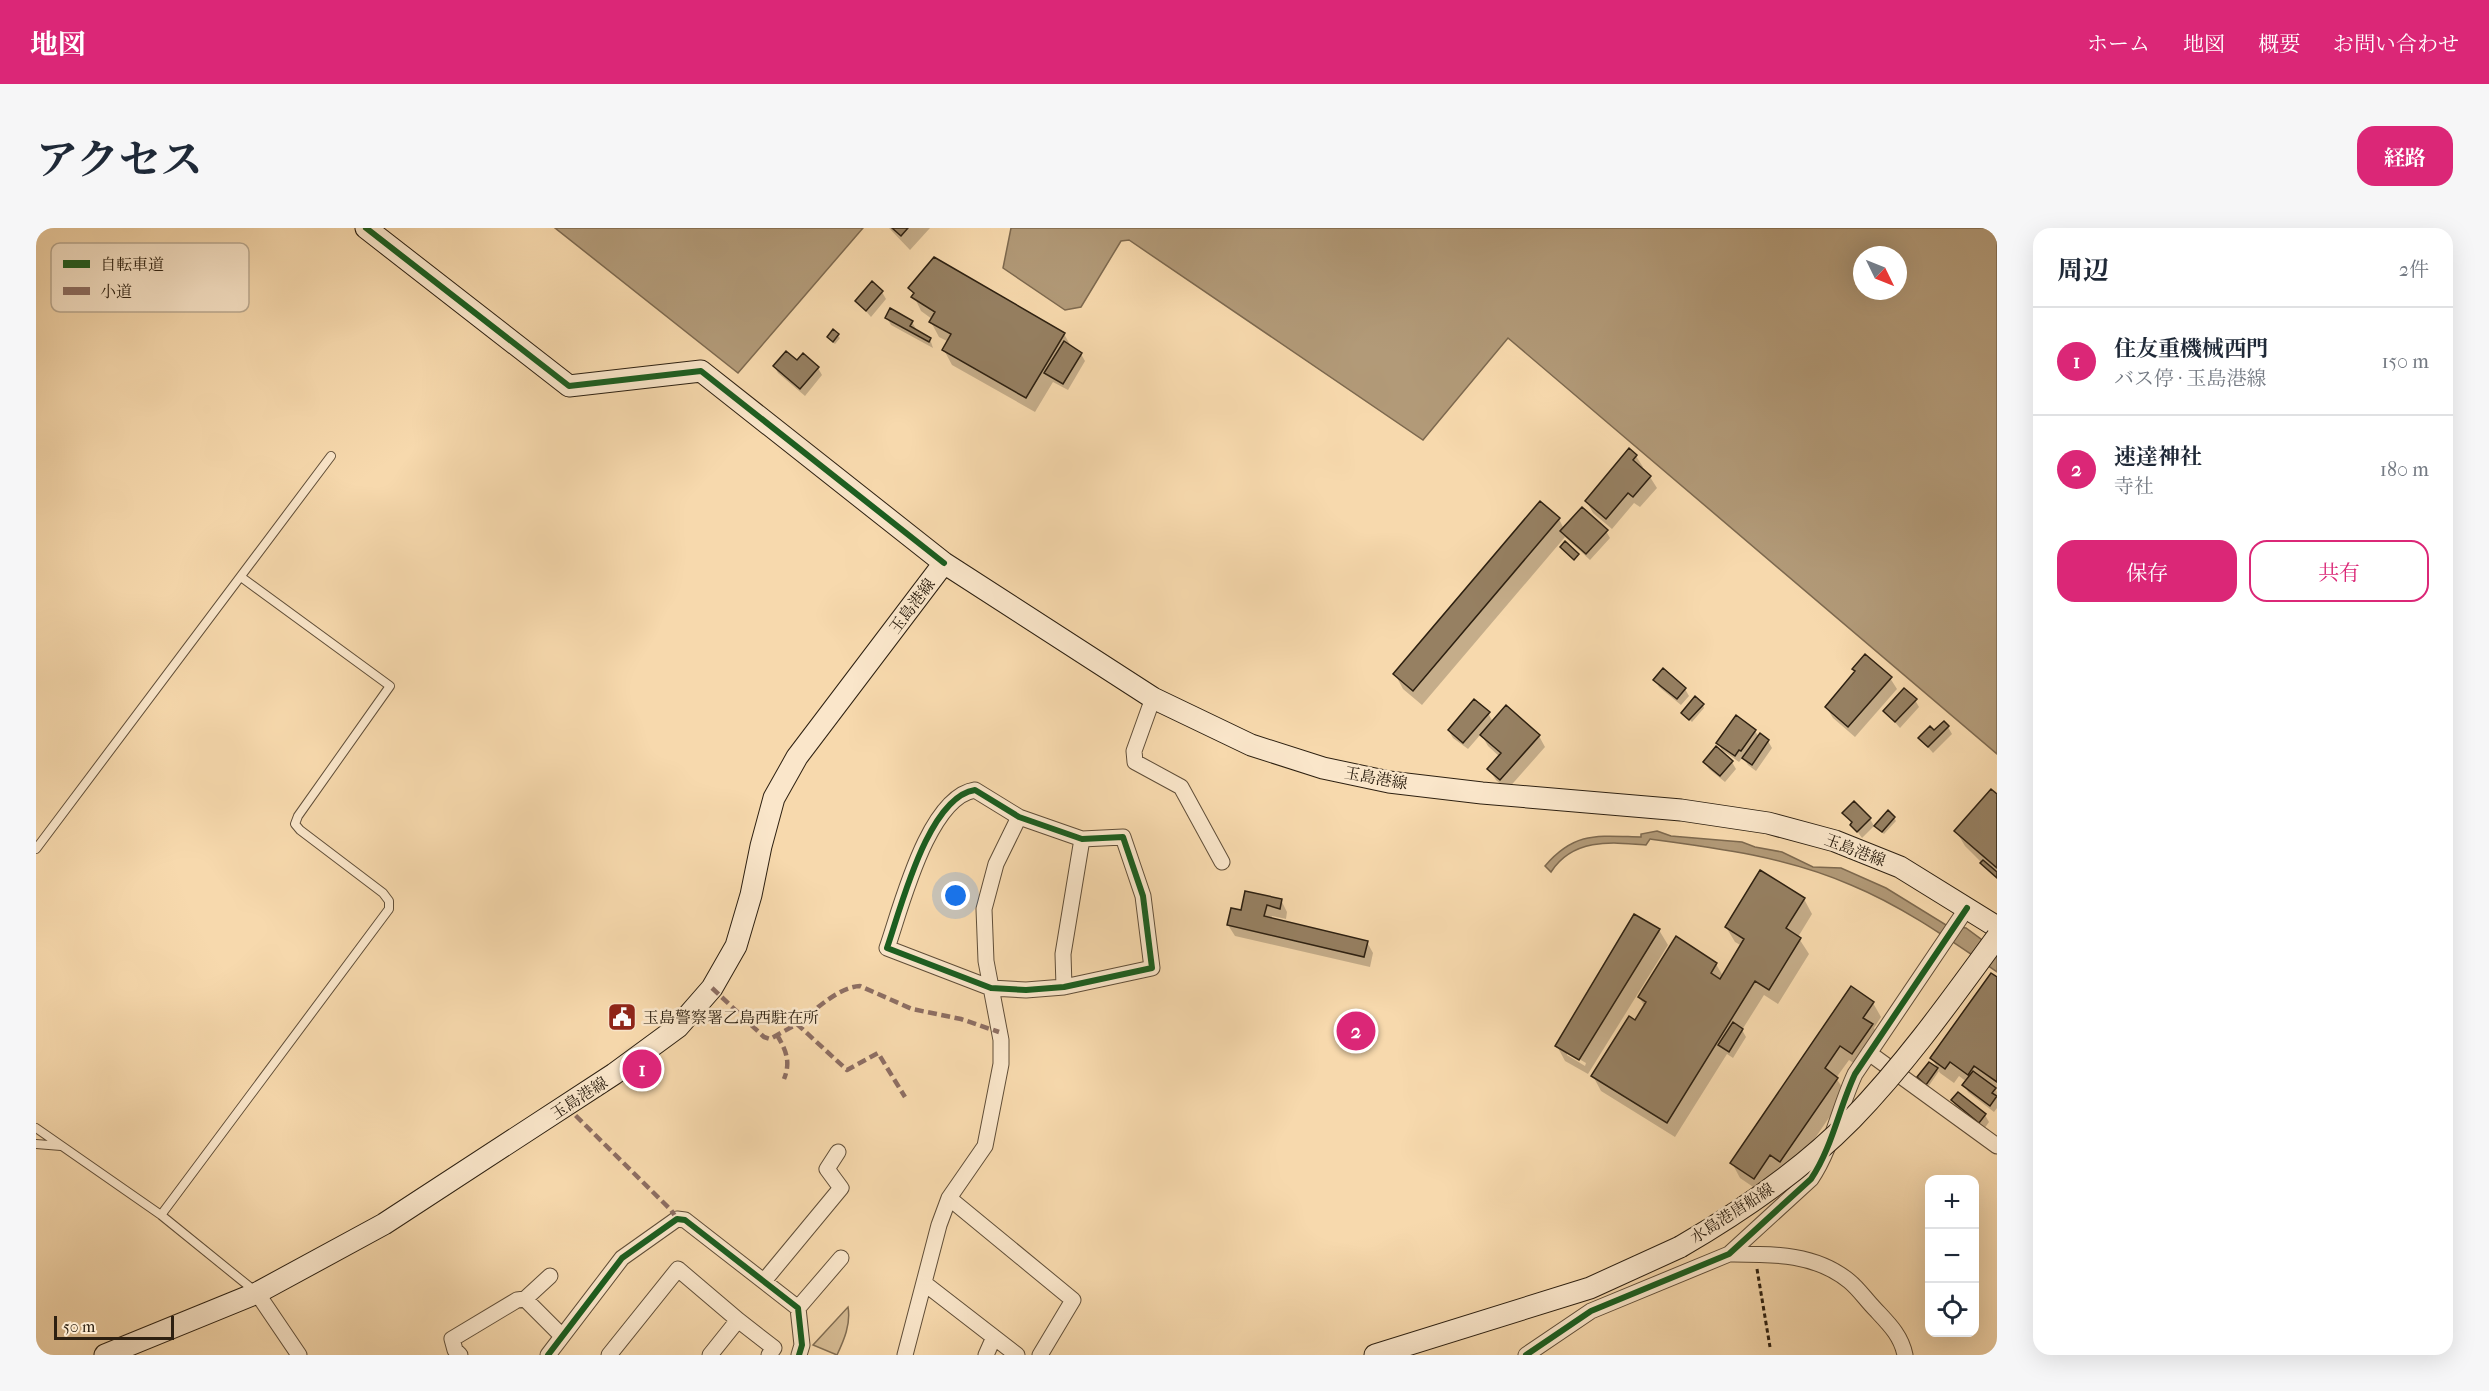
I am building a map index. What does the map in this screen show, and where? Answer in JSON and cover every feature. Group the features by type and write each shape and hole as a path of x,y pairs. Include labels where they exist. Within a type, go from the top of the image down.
{"main road":[{"path":"366,228 569,386 701,371 944,563"},
{"name":"玉島港線","path":"105,1355 258,1293 384,1224 614,1074 678,1026 712,988 736,946 751,896 774,798 797,757 944,563 1154,698 1251,745 1334,771 1389,782 1482,793 1681,810 1779,826 1835,841 1900,867 1997,927"},
{"name":"水島港唐船線","path":"1375,1355 1590,1288 1680,1247 1730,1218 1776,1185 1852,1120 1923,1038 1997,937"}],"street":[{"path":"1154,698 1134,751 1135,762 1181,787 1222,862"},
{"path":"975,790 1019,817 1082,839 1123,837 1143,896 1152,968 1064,987 1026,990 991,988 887,948 922,845 951,803 964,792 975,790"},
{"path":"905,1355 948,1198 984,1146 993,1106 1001,1064 1001,1040 983,933 984,909 996,864 1019,817"},
{"path":"1064,987 1063,954 1082,839"},
{"path":"1526,1355 1591,1311 1729,1254 1811,1179 1821,1165 1842,1103 1855,1074 1967,908"},
{"path":"1869,1053 1997,1146"},
{"path":"764,1281 841,1188 827,1169 838,1152"},
{"path":"948,1198 1073,1300 1040,1355"},
{"path":"548,1355 622,1258 677,1219 685,1220 798,1308 802,1345 799,1355"},
{"path":"1729,1254 1776,1254 1814,1261 1840,1275 1850,1282 1892,1327 1903,1346 1905,1355"},
{"path":"798,1308 841,1258"},
{"path":"609,1355 678,1269 774,1348 769,1355"},
{"path":"460,1355 455,1350 452,1340 517,1300 525,1299 550,1275"},
{"path":"924,1283 1017,1355"},
{"path":"258,1293 299,1355"},
{"path":"525,1299 562,1336"},
{"path":"710,1355 738,1320"},
{"path":"986,1355 994,1338"}],"lane":[{"path":"36,849 331,456"},
{"path":"161,1215 389,909 389,901 383,893 295,824 298,816 390,686 241,577"},
{"path":"36,1128 161,1215 258,1293"},
{"path":"36,1144 62,1146"}],"path":[{"path":"1755,1254 1770,1347"}],"shaded area":[{"path":"555,228 863,228 738,373"},
{"path":"1011,228 1997,228 1997,754 1508,338 1423,440 1129,240 1121,241 1081,307 1065,310 1003,268"},
{"path":"1657,831 1671,836 1742,842 1782,852 1813,867 1841,868 1886,888 1946,925 1966,928 1997,951 1997,972 1890,903 1827,875 1752,855 1650,839 1646,845 1606,843 1581,848 1560,861 1551,872 1545,866 1556,855 1577,841 1612,836 1641,837 1641,834"},
{"path":"848,1307 848,1326 837,1355 813,1345"}],"building":[{"path":"892,228 908,228 901,236"},
{"path":"934,257 1065,333 1026,398 942,350 951,334 929,322 935,312 911,297 914,293 908,288"},
{"path":"872,281 883,291 866,311 855,301"},
{"path":"890,308 913,321 910,326 931,338 929,342 885,318"},
{"path":"833,329 839,334 833,342 827,337"},
{"path":"1064,341 1082,353 1063,384 1044,373"},
{"path":"786,351 797,360 803,353 819,367 800,389 773,366"},
{"path":"1629,448 1637,455 1633,460 1651,476 1633,497 1628,493 1606,519 1585,501"},
{"path":"1540,501 1560,518 1413,691 1393,674"},
{"path":"1582,507 1608,530 1586,554 1560,531"},
{"path":"1565,541 1579,554 1574,560 1560,547"},
{"path":"1865,654 1892,677 1848,727 1825,707 1855,671 1852,669"},
{"path":"1663,668 1686,688 1677,699 1653,680"},
{"path":"1904,688 1917,699 1895,722 1883,711"},
{"path":"1695,696 1704,704 1689,720 1681,713"},
{"path":"1474,699 1490,712 1463,743 1448,730"},
{"path":"1506,705 1540,735 1500,780 1487,769 1501,753 1480,735"},
{"path":"1736,715 1756,730 1735,756 1716,743"},
{"path":"1944,721 1949,726 1928,747 1918,738 1930,726 1934,730"},
{"path":"1760,733 1769,740 1752,765 1742,758"},
{"path":"1716,746 1733,761 1720,776 1703,762"},
{"path":"1991,789 1997,794 1997,868 1954,831"},
{"path":"1854,801 1871,818 1857,832 1850,825 1852,822 1842,813"},
{"path":"1888,810 1895,817 1882,832 1874,826"},
{"path":"1983,860 1997,872 1997,878 1980,863"},
{"path":"1760,870 1805,898 1786,928 1801,938 1769,990 1755,981 1667,1123 1591,1076 1629,1016 1635,1020 1646,1002 1638,997 1676,936 1717,963 1711,973 1720,979 1744,939 1725,927"},
{"path":"1245,891 1282,899 1280,909 1267,905 1264,916 1368,941 1364,957 1227,925 1231,908 1241,910"},
{"path":"1634,914 1660,929 1579,1060 1555,1046"},
{"path":"1991,973 1997,977 1997,1082 1974,1066 1968,1075 1950,1062 1945,1069 1930,1058"},
{"path":"1851,986 1874,1002 1863,1018 1873,1024 1852,1054 1840,1046 1825,1068 1838,1078 1780,1162 1770,1155 1754,1179 1730,1163"},
{"path":"1358,1017 1360,1026 1366,1025 1369,1038 1352,1042 1351,1036 1346,1037 1342,1020"},
{"path":"1733,1022 1743,1029 1729,1052 1718,1045"},
{"path":"1929,1062 1938,1068 1926,1085 1917,1077"},
{"path":"1973,1071 1996,1088 1992,1093 1997,1096 1990,1106 1962,1085"},
{"path":"1958,1092 1986,1114 1979,1123 1951,1100"}],"marked path":[{"path":"797,1025 835,995 860,986 912,1009 961,1019 999,1032"},
{"path":"712,988 764,1037 770,1039 797,1024 847,1070 878,1053 905,1097"},
{"path":"777,1035 786,1056 787,1067 784,1079"},
{"path":"566,1106 671,1210 677,1219"}],"cycle path":[{"path":"366,228 569,386 701,371 944,563"},
{"path":"975,790 1019,817 1082,839 1123,837 1143,896 1152,968 1064,987 1026,990 991,988 887,948 909,882 930,833 943,812 958,797 975,790"},
{"path":"1526,1355 1591,1311 1729,1254 1811,1179 1830,1141 1855,1074 1967,908"},
{"path":"548,1355 622,1258 677,1219 685,1220 798,1308 802,1345 799,1355"}],"place":[{"name":"玉島警察署乙島西駐在所","path":"622,1017"},
{"name":"速達神社","path":"1356,1031"},
{"name":"住友重機械西門","path":"642,1069"}]}
